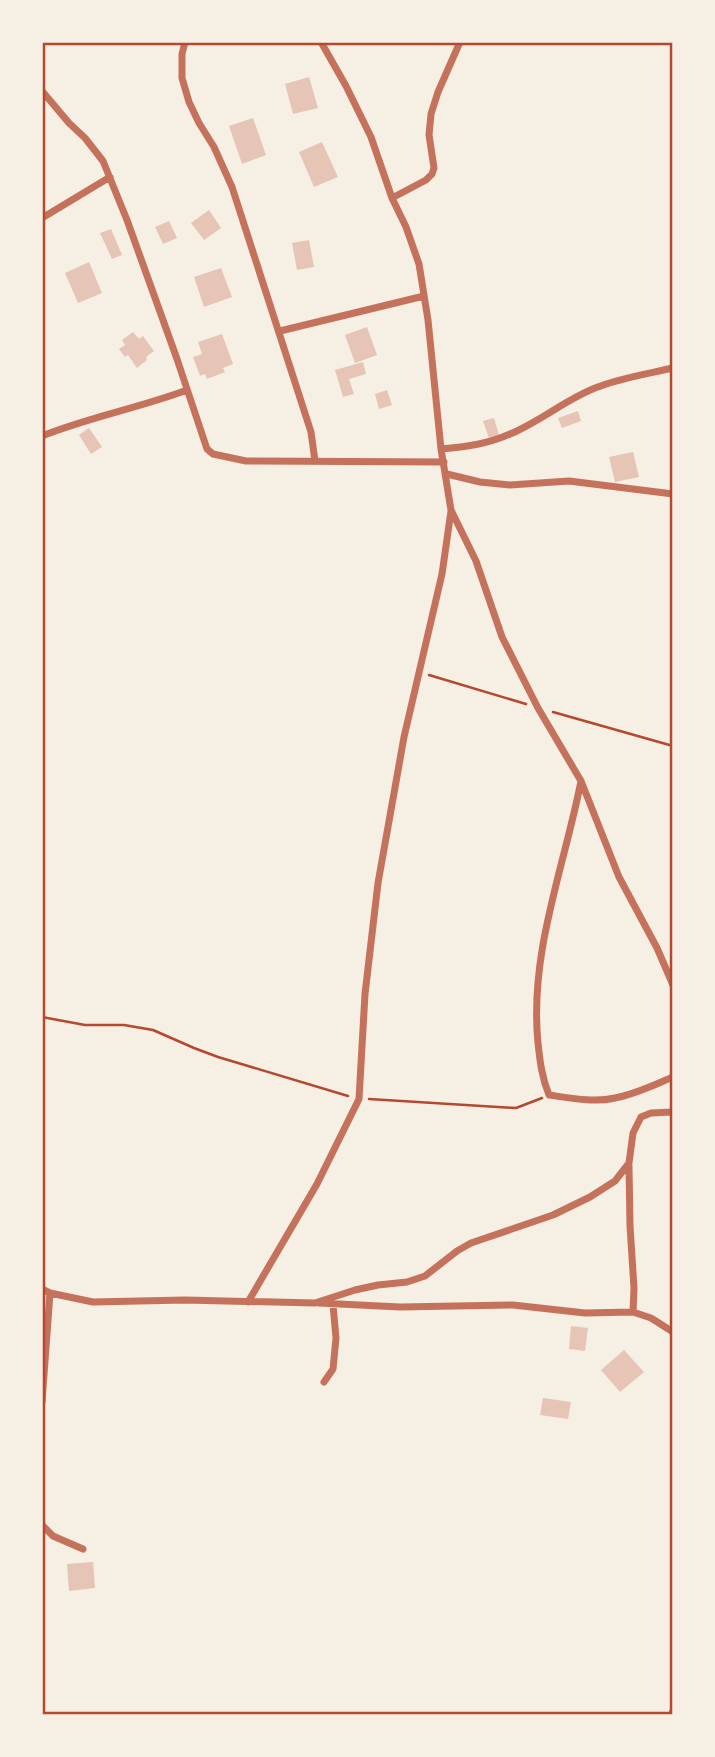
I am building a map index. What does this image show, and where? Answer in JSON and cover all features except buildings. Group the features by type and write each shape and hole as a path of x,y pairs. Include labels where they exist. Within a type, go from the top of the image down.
{"street":[{"path":"185,42 182,78 189,102 232,187 311,432 315,461"},
{"path":"248,1302 317,1184 359,1099 365,994 378,883 404,737 442,574 452,510 441,449 428,320 419,264 371,137 321,42"},
{"path":"392,198 432,174 434,168 429,135 431,114 460,42"},
{"path":"42,91 103,161 150,284 207,449 213,454 246,461 444,463"},
{"path":"42,218 110,177"},
{"path":"279,331 424,296"},
{"path":"441,449 496,440 593,388 623,378 673,368"},
{"path":"42,436 187,390"},
{"path":"447,474 480,482 510,485 569,481 673,494"},
{"path":"452,510 477,561 502,637 538,708 581,780 619,877 657,948 673,985"},
{"path":"581,780 570,833 552,896 538,976 536,1021 542,1080 548,1096 613,1099 644,1090 673,1077"},
{"path":"633,1312 629,1163 633,1132 641,1117 650,1113 673,1112"},
{"path":"315,1303 355,1290 407,1282 425,1276 471,1243 553,1215 590,1196 615,1181 629,1163"},
{"path":"42,1290 93,1302 185,1300 400,1307 513,1306 585,1312 633,1312 651,1318 673,1332"},
{"path":"42,1402 50,1293"},
{"path":"324,1382 333,1369 336,1338 333,1305"},
{"path":"42,1525 53,1536 83,1549"}],"path":[{"path":"419,672 673,746"},
{"path":"42,1017 85,1026 124,1025 153,1030 218,1057 359,1099 516,1108 548,1096"}]}
